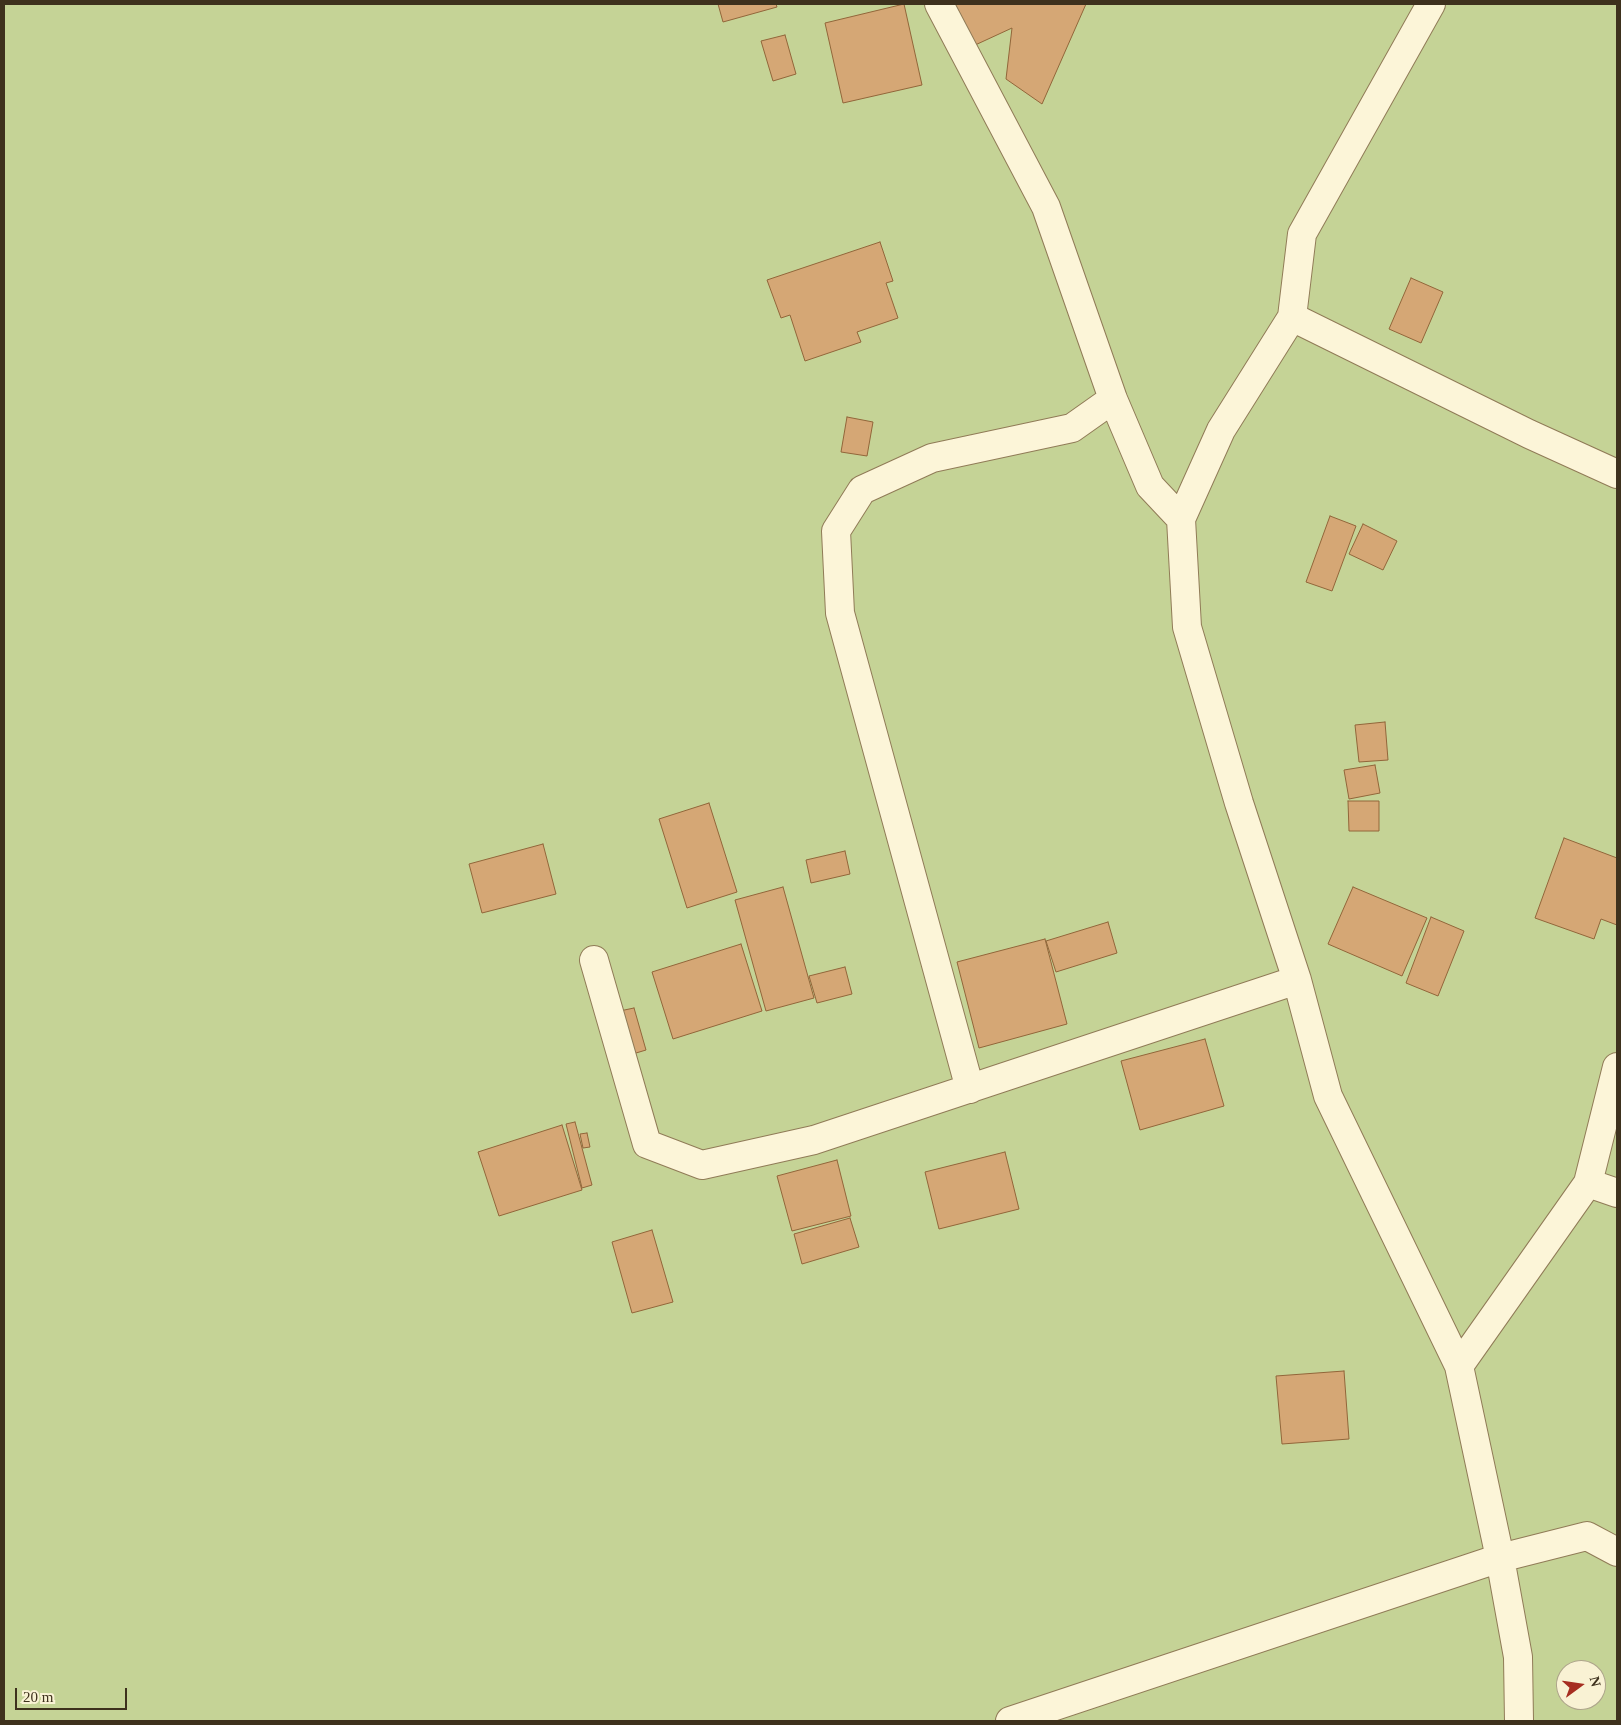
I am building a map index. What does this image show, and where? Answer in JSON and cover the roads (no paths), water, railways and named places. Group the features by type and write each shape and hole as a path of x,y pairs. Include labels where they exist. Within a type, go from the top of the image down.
{"street":[{"path":"940,4 1046,207 1113,399 1150,486 1181,519"},
{"path":"1431,4 1302,234 1292,317 1221,430 1181,519 1187,627 1240,804 1297,980 1328,1096 1459,1366 1500,1558 1518,1657 1519,1721"},
{"path":"1292,317 1529,434 1617,474"},
{"path":"970,1089 840,613 836,531 862,490 932,458 1072,428 1113,399"},
{"path":"594,960 647,1144 702,1165 814,1140 1297,980"},
{"path":"1459,1366 1588,1183 1617,1067"},
{"path":"1588,1183 1617,1193"},
{"path":"1010,1721 1500,1558 1587,1536 1617,1552"}]}
